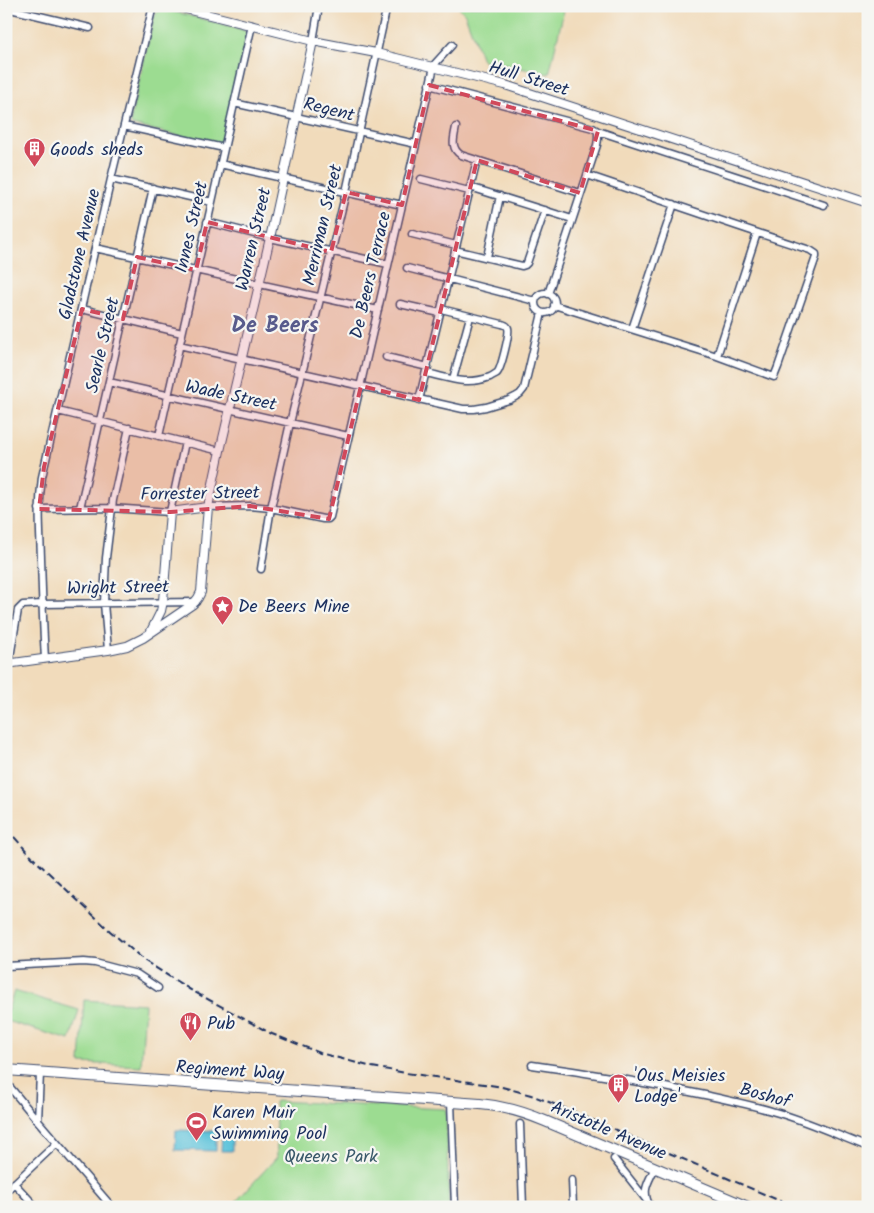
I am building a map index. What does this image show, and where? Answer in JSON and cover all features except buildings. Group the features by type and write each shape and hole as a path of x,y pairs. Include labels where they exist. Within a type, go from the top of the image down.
{"main road":[{"name":"Regiment Way","path":"6,1070 40,1074 451,1102"},
{"name":"Aristotle Avenue","path":"451,1102 491,1105 523,1112 748,1207"}],"street":[{"name":"Gladstone Avenue","path":"45,658 39,509 42,477 153,6"},
{"name":"Hull Street","path":"174,6 313,41 376,53 506,84 868,203"},
{"path":"313,41 319,6"},
{"name":"Merriman Street","path":"261,568 271,508 290,423 346,192 387,6"},
{"path":"6,8 90,28"},
{"name":"Innes Street","path":"159,436 252,25"},
{"name":"Warren Street","path":"196,602 201,592 208,506 313,41"},
{"path":"432,67 452,45"},
{"name":"De Beers Terrace","path":"329,518 433,71 432,67"},
{"name":"Hull Street","path":"429,85 592,128 824,205"},
{"name":"Regent","path":"234,103 416,144"},
{"path":"124,126 224,148"},
{"path":"456,127 455,150 461,155 580,193"},
{"path":"548,294 597,145 598,131"},
{"path":"419,400 477,160"},
{"path":"220,164 402,205"},
{"path":"554,305 717,356 774,377 816,257 816,254 810,250 586,175"},
{"path":"111,179 212,202"},
{"path":"421,179 500,196 572,219"},
{"name":"Searle Street","path":"80,508 153,188"},
{"path":"487,257 500,196"},
{"path":"632,329 674,204"},
{"path":"412,234 522,266 526,264 544,210"},
{"path":"207,222 388,264"},
{"path":"717,356 757,233"},
{"path":"95,248 378,310"},
{"path":"407,268 535,301"},
{"path":"545,293 553,297 554,305 551,311 542,313 536,307 535,301 539,295 545,293"},
{"path":"386,357 466,382 494,375 500,367 508,334 506,326 400,304"},
{"path":"82,309 182,333"},
{"path":"179,345 419,400 463,409 474,409 516,397 524,389 542,313"},
{"path":"453,379 470,317"},
{"name":"Wade Street","path":"109,382 348,436"},
{"path":"58,411 220,451"},
{"path":"108,650 104,603 106,558 112,508 129,428"},
{"path":"150,633 161,611 163,602 170,512 185,442"},
{"name":"Forrester Street","path":"39,509 112,508 170,512 208,506 250,506 271,508 323,520 329,518"},
{"path":"8,664 128,646 196,602"},
{"name":"Wright Street","path":"8,664 18,610 23,605 196,602"},
{"path":"6,966 95,963 137,974 158,988"},
{"name":"Boshof","path":"532,1065 584,1072 742,1103 803,1121 868,1148"},
{"path":"38,1121 40,1074"},
{"path":"8,1085 112,1207"},
{"path":"24,1104 39,1098"},
{"path":"451,1102 455,1207"},
{"path":"520,1124 523,1207"},
{"path":"6,1191 57,1143"},
{"path":"614,1159 649,1204"},
{"path":"649,1204 645,1191 655,1167"},
{"path":"572,1180 573,1207"},
{"path":"14,1183 36,1207"}],"highlighted area":[{"path":"429,85 598,131 580,193 477,160 419,400 361,386 329,519 250,506 170,512 39,509 44,467 82,309 123,319 137,257 196,270 207,222 331,252 346,192 402,205"}],"green space":[{"path":"457,6 565,6 549,74 482,60 465,14"},
{"path":"164,9 244,30 247,34 222,140 219,145 132,125 131,123 154,17 157,12"},
{"path":"14,991 79,1010 70,1040 6,1021"},
{"path":"84,1000 145,1004 141,1066 80,1063"},
{"name":"Queens Park","path":"275,1101 446,1109 449,1207 231,1207 277,1157"}],"water":[{"name":"Karen Muir Swimming Pool","path":"176,1130 216,1131 216,1151 175,1150"},
{"path":"222,1131 232,1132 232,1151 221,1151"}],"railway":[{"path":"6,828 32,857 110,931 145,961 189,989 272,1034 320,1053 372,1067 502,1087 531,1095 794,1207"}],"place":[{"name":"Goods sheds","path":"34,168"},
{"name":"De Beers Mine","path":"222,625"},
{"name":"Pub","path":"191,1042"},
{"name":"'Ous Meisies Lodge'","path":"618,1104"},
{"name":"Karen Muir Swimming Pool","path":"196,1141"}],"district":[{"name":"De Beers","path":"275,324"}]}
